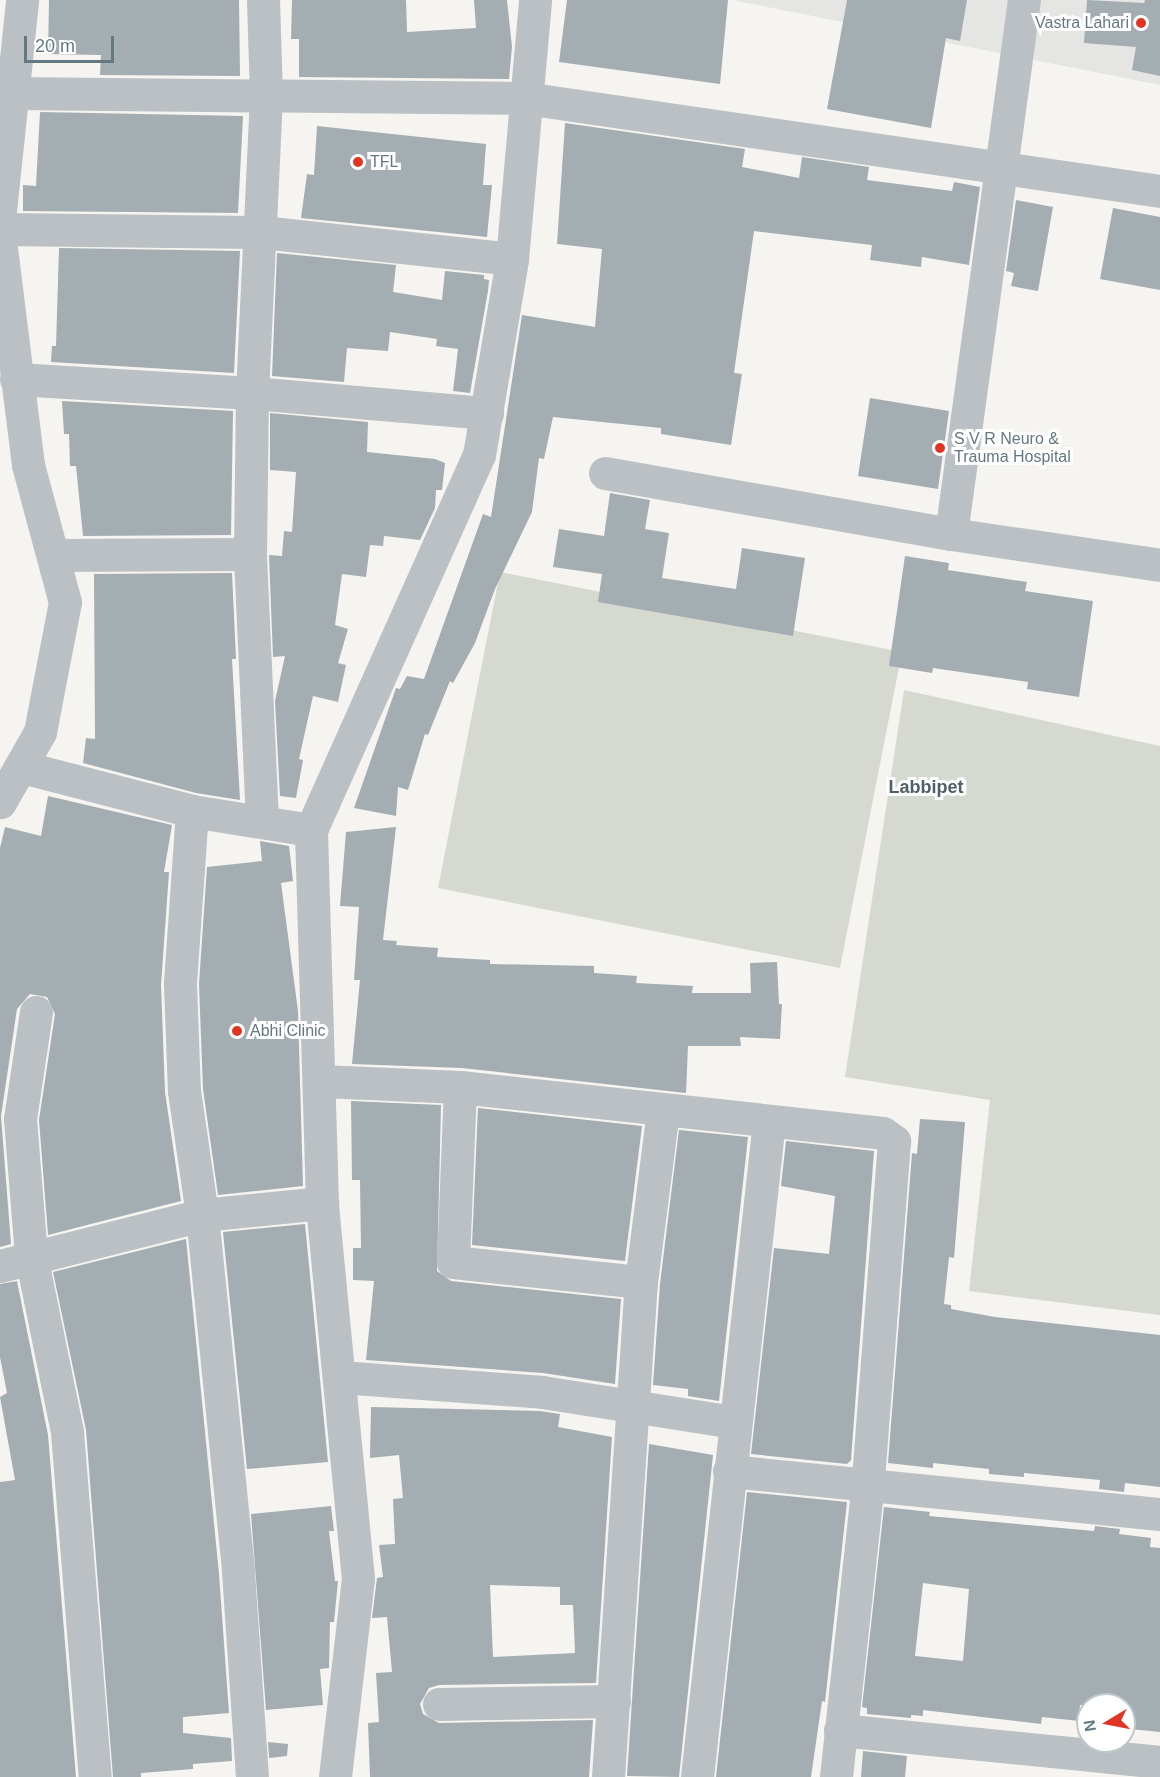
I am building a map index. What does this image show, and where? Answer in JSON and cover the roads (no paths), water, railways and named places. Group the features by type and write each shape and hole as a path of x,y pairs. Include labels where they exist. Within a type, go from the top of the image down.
{"street":[{"path":"1,194 22,0"},
{"path":"261,821 250,554 252,393 266,96 263,0"},
{"path":"335,1777 358,1579 322,1203 321,1081 311,830 479,455 512,259 535,0"},
{"path":"951,534 1024,0"},
{"path":"11,93 525,98 1001,165 1160,191"},
{"path":"0,229 261,232 512,259"},
{"path":"0,240 16,379 14,462 54,555 65,602 40,732 0,802"},
{"path":"16,379 252,393 487,413"},
{"path":"605,473 951,534 1160,565"},
{"path":"54,555 250,554"},
{"path":"22,767 192,811 311,830"},
{"path":"192,811 180,984 184,1091 202,1215 238,1572 252,1777"},
{"path":"36,1012 20,1119 31,1256 67,1432 95,1777"},
{"path":"321,1081 460,1087 883,1133 894,1141 868,1482 836,1777"},
{"path":"460,1087 453,1262 641,1282"},
{"path":"608,1777 641,1282 663,1110"},
{"path":"697,1777 734,1422 770,1121"},
{"path":"0,1266 31,1256 202,1215 322,1203"},
{"path":"340,1377 542,1392 734,1422"},
{"path":"729,1470 868,1482 1160,1514"},
{"path":"439,1704 614,1701"},
{"path":"840,1730 1160,1762"}],"place":[{"name":"Vastra Lahari","path":"1141,23"},
{"name":"TFL","path":"358,162"},
{"name":"S V R Neuro & Trauma Hospital","path":"940,448"},
{"name":"Abhi Clinic","path":"237,1031"}],"district":[{"name":"Labbipet","path":"926,787"}]}
